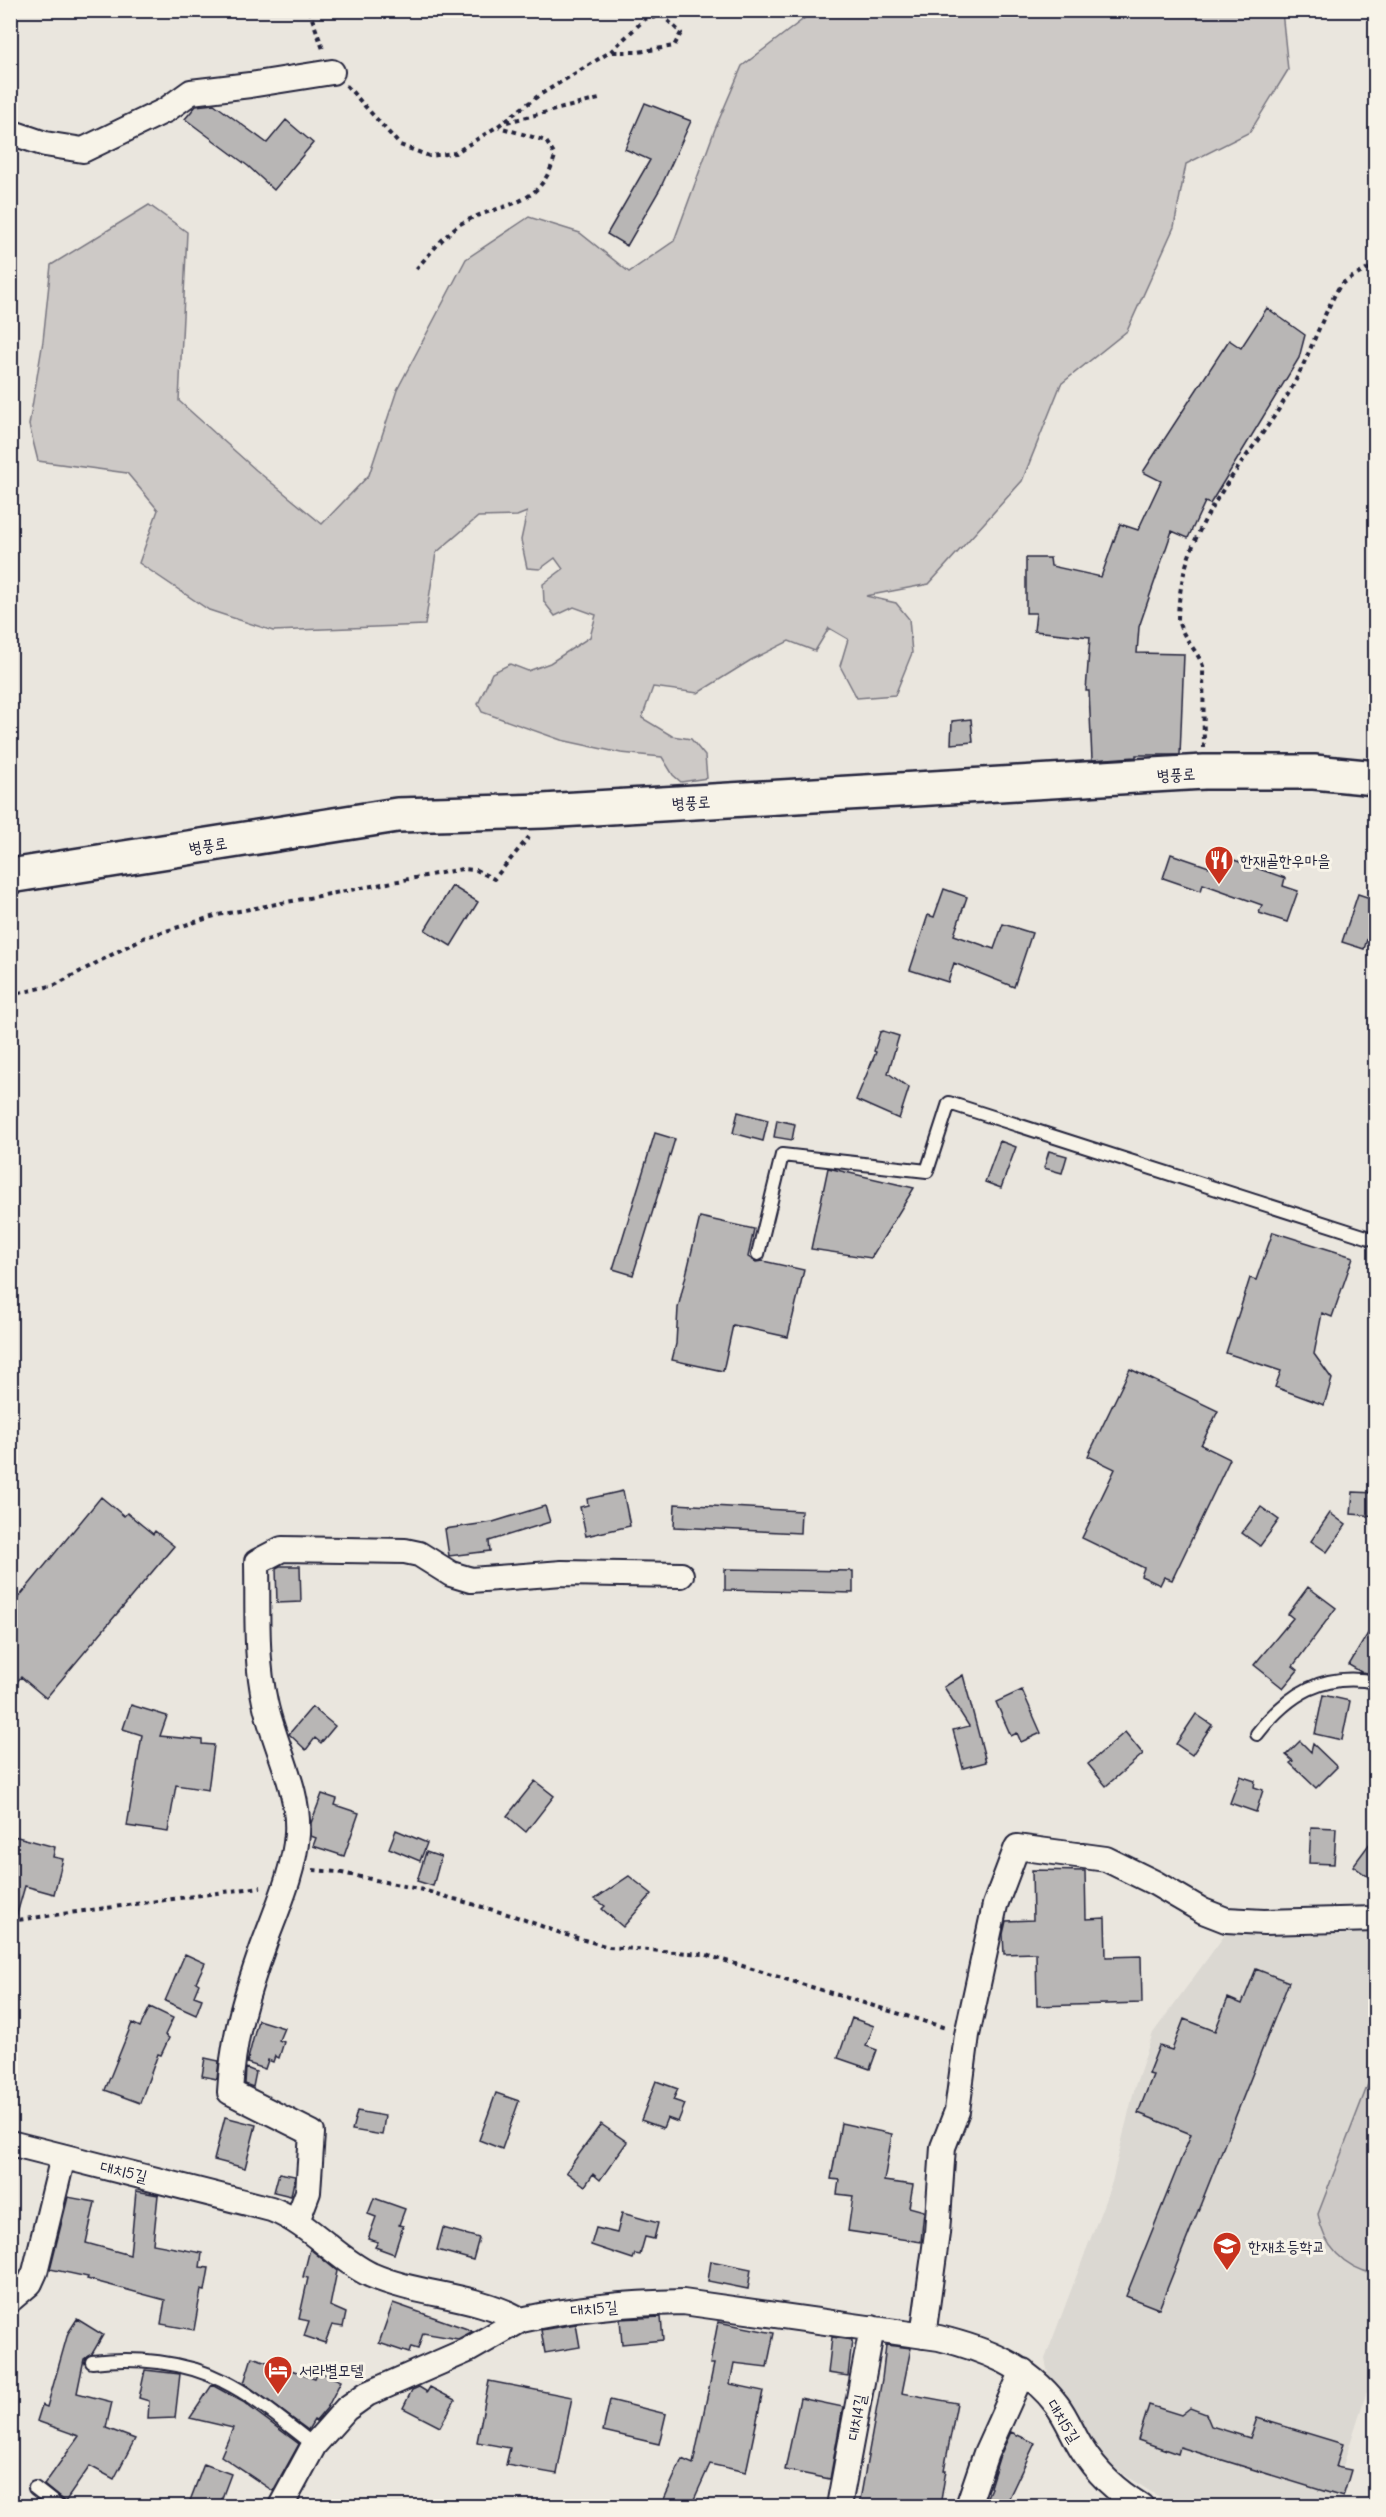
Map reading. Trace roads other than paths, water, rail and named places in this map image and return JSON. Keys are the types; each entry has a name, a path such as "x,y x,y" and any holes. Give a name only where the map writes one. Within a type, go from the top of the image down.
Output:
{"main road":[{"name":"병풍로","path":"10,876 397,815 543,811 1204,772 1314,772 1376,778"}],"street":[{"path":"10,132 45,144 83,150 166,110 191,92 332,72"},
{"path":"297,2221 308,2192 312,2133 230,2092 236,2034 285,1885 294,1854 297,1832 296,1808 261,1687 257,1562 282,1549 405,1551 419,1554 452,1574 471,1580 562,1573 681,1575"},
{"path":"923,2336 937,2233 943,2147 957,2111 967,2035 995,1905 1017,1847 1106,1859 1155,1883 1203,1911 1226,1920 1264,1922 1374,1918"},
{"name":"대치5길","path":"10,2143 248,2202 290,2216 369,2274 398,2285 500,2308 521,2320 559,2311 657,2302 683,2302 923,2336 947,2340 989,2353 1023,2371 1040,2385 1058,2406 1092,2465 1106,2482 1120,2494 1141,2506"},
{"path":"10,2300 30,2283 35,2271 63,2157"},
{"path":"281,2506 315,2445 346,2409 367,2394 468,2350 521,2320"},
{"name":"대치4길","path":"839,2506 872,2328"},
{"path":"968,2506 986,2453 1023,2371"}],"lane":[{"path":"758,1254 782,1155 927,1170 949,1103 1376,1240"},
{"path":"1257,1734 1299,1694 1316,1686 1337,1679 1376,1682"},
{"path":"92,2362 115,2359 152,2362 203,2372 224,2381 315,2445"},
{"path":"35,2488 58,2506"}],"place":[{"name":"한재골한우마을","path":"1219,886"},
{"name":"한재초등학교","path":"1227,2272"},
{"name":"서라별모텔","path":"278,2396"}]}
